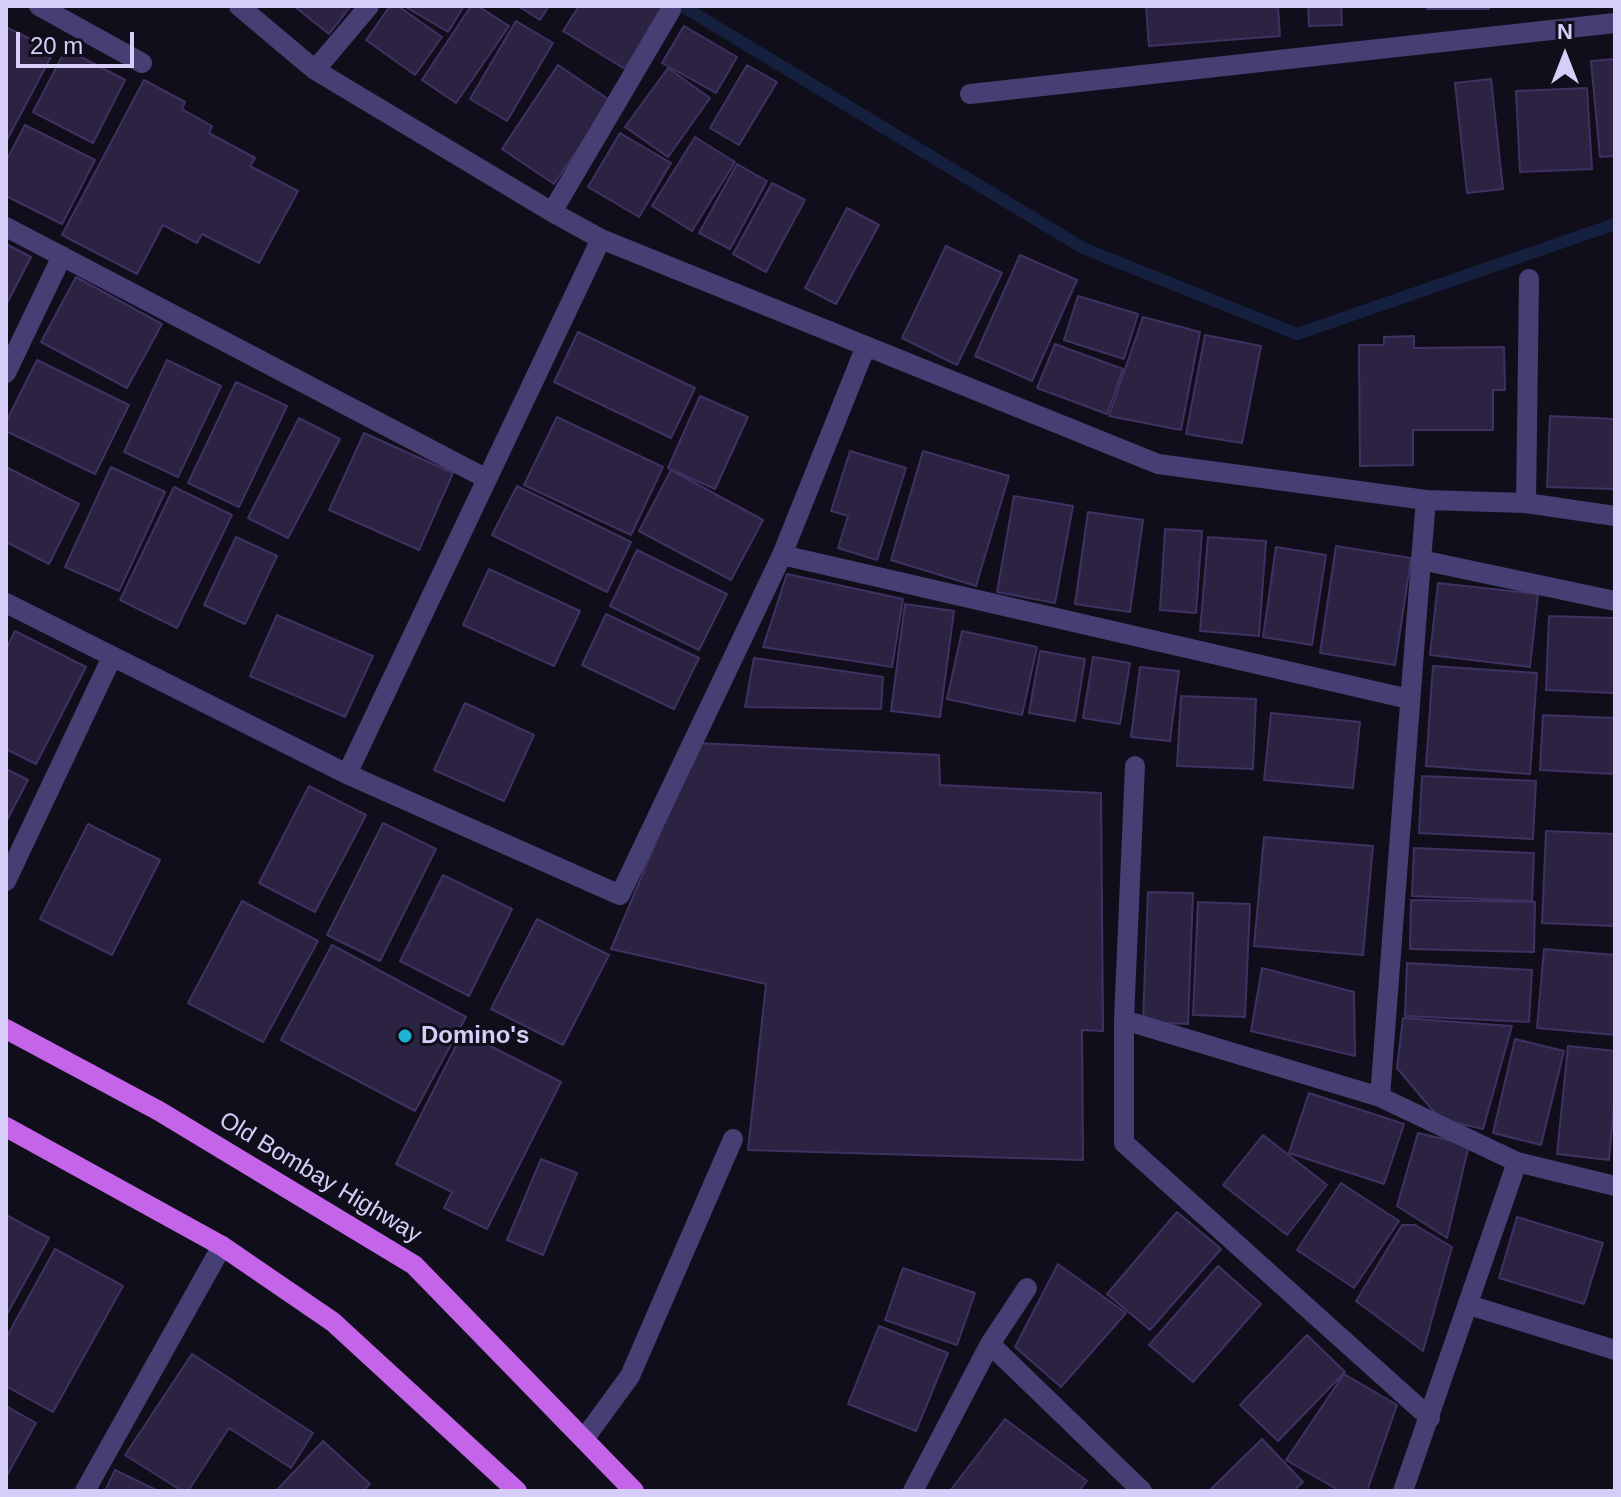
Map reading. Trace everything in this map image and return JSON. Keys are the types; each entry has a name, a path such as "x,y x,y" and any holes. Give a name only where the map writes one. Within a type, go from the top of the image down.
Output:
{"main road":[{"name":"Old Bombay Highway","path":"6,1029 159,1111 414,1265 634,1491"},
{"path":"6,1127 222,1246 333,1322 517,1491"}],"street":[{"path":"39,6 142,63"},
{"path":"239,6 315,70 601,239 1158,464 1426,500 1526,503 1615,516"},
{"path":"315,70 369,6"},
{"path":"552,212 671,10"},
{"path":"970,94 1615,23"},
{"path":"6,227 487,479"},
{"path":"347,774 601,239"},
{"path":"6,373 62,256"},
{"path":"1526,503 1529,279"},
{"path":"6,603 347,774 620,895 782,555 866,346"},
{"path":"1380,1097 1426,500"},
{"path":"782,555 1409,699"},
{"path":"1421,560 1615,601"},
{"path":"6,881 112,657"},
{"path":"1135,766 1124,1020 1124,1143 1430,1418"},
{"path":"1124,1020 1380,1097 1517,1162 1615,1186"},
{"path":"584,1439 630,1376 733,1139"},
{"path":"1403,1491 1517,1162"},
{"path":"85,1491 222,1246"},
{"path":"913,1491 990,1344 1027,1288"},
{"path":"1469,1305 1615,1350"},
{"path":"990,1344 1142,1491"}],"building":[{"path":"294,6 351,6 329,34"},
{"path":"390,6 398,6 442,37 415,75 366,40"},
{"path":"404,6 464,6 448,32"},
{"path":"471,6 478,6 509,26 456,103 422,80"},
{"path":"518,6 549,6 540,20"},
{"path":"579,6 662,6 625,69 563,31"},
{"path":"1146,6 1278,6 1280,36 1149,46"},
{"path":"1308,6 1341,6 1342,25 1309,26"},
{"path":"1427,6 1489,6 1489,9 1427,9"},
{"path":"516,21 553,43 507,121 470,99"},
{"path":"684,26 737,57 716,93 662,63"},
{"path":"6,27 54,51 6,142"},
{"path":"66,49 125,80 93,143 33,112"},
{"path":"1615,59 1615,156 1600,157 1591,61"},
{"path":"558,65 611,101 554,184 502,149"},
{"path":"747,65 777,82 739,145 710,128"},
{"path":"668,68 710,98 668,157 625,127"},
{"path":"1491,79 1503,189 1467,193 1455,83"},
{"path":"144,80 185,102 182,109 212,126 209,133 255,158 250,166 298,191 259,263 202,234 197,243 163,225 137,274 62,235"},
{"path":"1587,88 1592,169 1520,172 1516,91"},
{"path":"25,125 95,160 62,224 6,196 6,161"},
{"path":"620,133 671,163 639,217 588,187"},
{"path":"695,137 735,162 692,231 652,206"},
{"path":"737,164 767,181 730,249 699,233"},
{"path":"772,183 805,200 766,272 733,254"},
{"path":"847,208 879,225 836,304 805,288"},
{"path":"6,244 31,257 6,305"},
{"path":"946,246 1002,273 957,365 902,338"},
{"path":"1020,255 1077,280 1032,381 975,356"},
{"path":"76,277 162,324 127,388 41,342"},
{"path":"1078,296 1138,314 1124,359 1064,340"},
{"path":"1143,317 1200,332 1181,430 1109,416"},
{"path":"578,332 695,388 671,438 554,382"},
{"path":"1205,335 1261,346 1242,443 1186,434"},
{"path":"1414,336 1414,348 1504,347 1505,390 1493,390 1493,430 1413,430 1413,465 1360,466 1359,345 1384,345 1384,337"},
{"path":"1055,344 1123,369 1107,414 1037,388"},
{"path":"37,360 129,405 95,474 6,431 6,422"},
{"path":"167,360 221,386 178,477 124,452"},
{"path":"236,382 287,406 239,507 188,483"},
{"path":"700,396 748,417 715,489 668,468"},
{"path":"1550,416 1615,419 1615,489 1547,487"},
{"path":"557,417 663,467 631,535 524,485"},
{"path":"299,418 340,439 288,538 248,518"},
{"path":"364,433 453,473 419,550 329,510"},
{"path":"850,451 906,468 877,560 838,548 848,516 831,511"},
{"path":"923,451 1009,476 976,586 891,560"},
{"path":"6,467 79,504 49,564 6,542"},
{"path":"111,467 165,492 119,591 65,567"},
{"path":"671,470 763,520 731,580 639,531"},
{"path":"517,486 631,542 607,592 492,535"},
{"path":"174,487 232,515 177,628 120,600"},
{"path":"1014,496 1073,506 1055,603 997,592"},
{"path":"1088,512 1143,520 1130,612 1075,604"},
{"path":"1165,529 1202,531 1196,613 1160,610"},
{"path":"236,537 277,556 245,624 204,605"},
{"path":"1208,537 1266,541 1259,636 1200,631"},
{"path":"1336,546 1411,558 1395,665 1320,653"},
{"path":"1276,547 1326,555 1312,645 1263,637"},
{"path":"637,550 727,594 699,650 610,606"},
{"path":"489,569 580,611 554,666 463,625"},
{"path":"787,574 903,599 892,667 763,647"},
{"path":"1438,583 1538,594 1530,667 1430,655"},
{"path":"905,604 954,611 940,717 891,711"},
{"path":"606,614 699,658 674,709 582,665"},
{"path":"277,615 373,656 345,717 250,676"},
{"path":"1549,616 1615,618 1615,693 1546,690"},
{"path":"15,631 86,667 36,764 6,749 6,649"},
{"path":"962,631 1037,647 1022,715 947,699"},
{"path":"1040,651 1085,659 1075,721 1029,713"},
{"path":"1093,657 1130,663 1120,724 1083,718"},
{"path":"754,658 883,677 881,709 745,707"},
{"path":"1433,666 1537,673 1530,774 1426,766"},
{"path":"1140,667 1179,671 1170,741 1131,737"},
{"path":"1181,696 1256,699 1253,769 1177,766"},
{"path":"465,703 534,735 504,801 434,770"},
{"path":"1271,713 1360,722 1353,788 1264,780"},
{"path":"1543,715 1615,718 1615,774 1540,770"},
{"path":"698,743 939,755 940,785 1101,793 1103,1031 1082,1030 1083,1160 748,1150 766,984 611,949"},
{"path":"6,769 28,780 6,822"},
{"path":"1422,776 1536,781 1533,839 1419,833"},
{"path":"309,786 366,815 315,912 259,883"},
{"path":"383,823 436,849 380,961 327,935"},
{"path":"88,824 160,860 112,955 40,919"},
{"path":"1546,831 1615,834 1615,926 1542,923"},
{"path":"1264,837 1373,846 1363,955 1254,946"},
{"path":"1414,848 1534,853 1532,901 1412,896"},
{"path":"443,875 512,909 469,996 400,961"},
{"path":"1148,892 1193,893 1188,1024 1143,1022"},
{"path":"1411,900 1535,902 1534,952 1410,949"},
{"path":"242,901 318,941 263,1042 188,1003"},
{"path":"1198,902 1250,904 1245,1017 1193,1015"},
{"path":"537,919 609,955 563,1045 491,1009"},
{"path":"332,945 466,1017 415,1111 281,1040"},
{"path":"1544,949 1615,955 1615,1035 1537,1028"},
{"path":"1407,963 1532,970 1529,1022 1405,1016"},
{"path":"1262,968 1354,992 1355,1056 1251,1031"},
{"path":"1403,1018 1512,1026 1483,1129 1440,1119 1397,1068"},
{"path":"463,1032 561,1082 487,1229 444,1208 452,1192 396,1164"},
{"path":"1515,1039 1564,1051 1541,1145 1493,1133"},
{"path":"1568,1046 1615,1051 1615,1095 1609,1160 1557,1154"},
{"path":"1309,1093 1404,1124 1384,1184 1289,1153"},
{"path":"1418,1133 1469,1145 1447,1238 1397,1206"},
{"path":"1263,1135 1327,1185 1287,1235 1223,1185"},
{"path":"541,1159 577,1173 543,1255 507,1240"},
{"path":"1341,1183 1399,1221 1354,1288 1297,1250"},
{"path":"1177,1212 1221,1249 1150,1330 1107,1294"},
{"path":"6,1215 49,1238 6,1316"},
{"path":"1517,1217 1603,1243 1584,1304 1499,1278"},
{"path":"1402,1225 1415,1225 1452,1247 1423,1351 1356,1301"},
{"path":"55,1249 123,1286 53,1412 6,1386 6,1338"},
{"path":"1058,1264 1126,1313 1061,1387 1015,1347"},
{"path":"1218,1266 1261,1304 1193,1382 1149,1345"},
{"path":"903,1268 975,1293 957,1345 885,1320"},
{"path":"879,1326 948,1353 916,1431 848,1404"},
{"path":"1307,1335 1345,1372 1278,1441 1240,1405"},
{"path":"192,1354 313,1433 291,1468 229,1428 188,1491 182,1491 125,1455"},
{"path":"1344,1374 1397,1405 1367,1491 1340,1491 1286,1460"},
{"path":"6,1406 36,1423 6,1477"},
{"path":"1005,1419 1087,1481 1079,1491 950,1491"},
{"path":"1262,1439 1303,1482 1293,1491 1209,1491"},
{"path":"323,1441 370,1484 363,1491 276,1491"},
{"path":"115,1470 158,1491 105,1491"}],"waterway":[{"path":"682,6 1083,248 1297,334 1615,224"}],"place":[{"name":"Domino's","path":"405,1036"}]}
